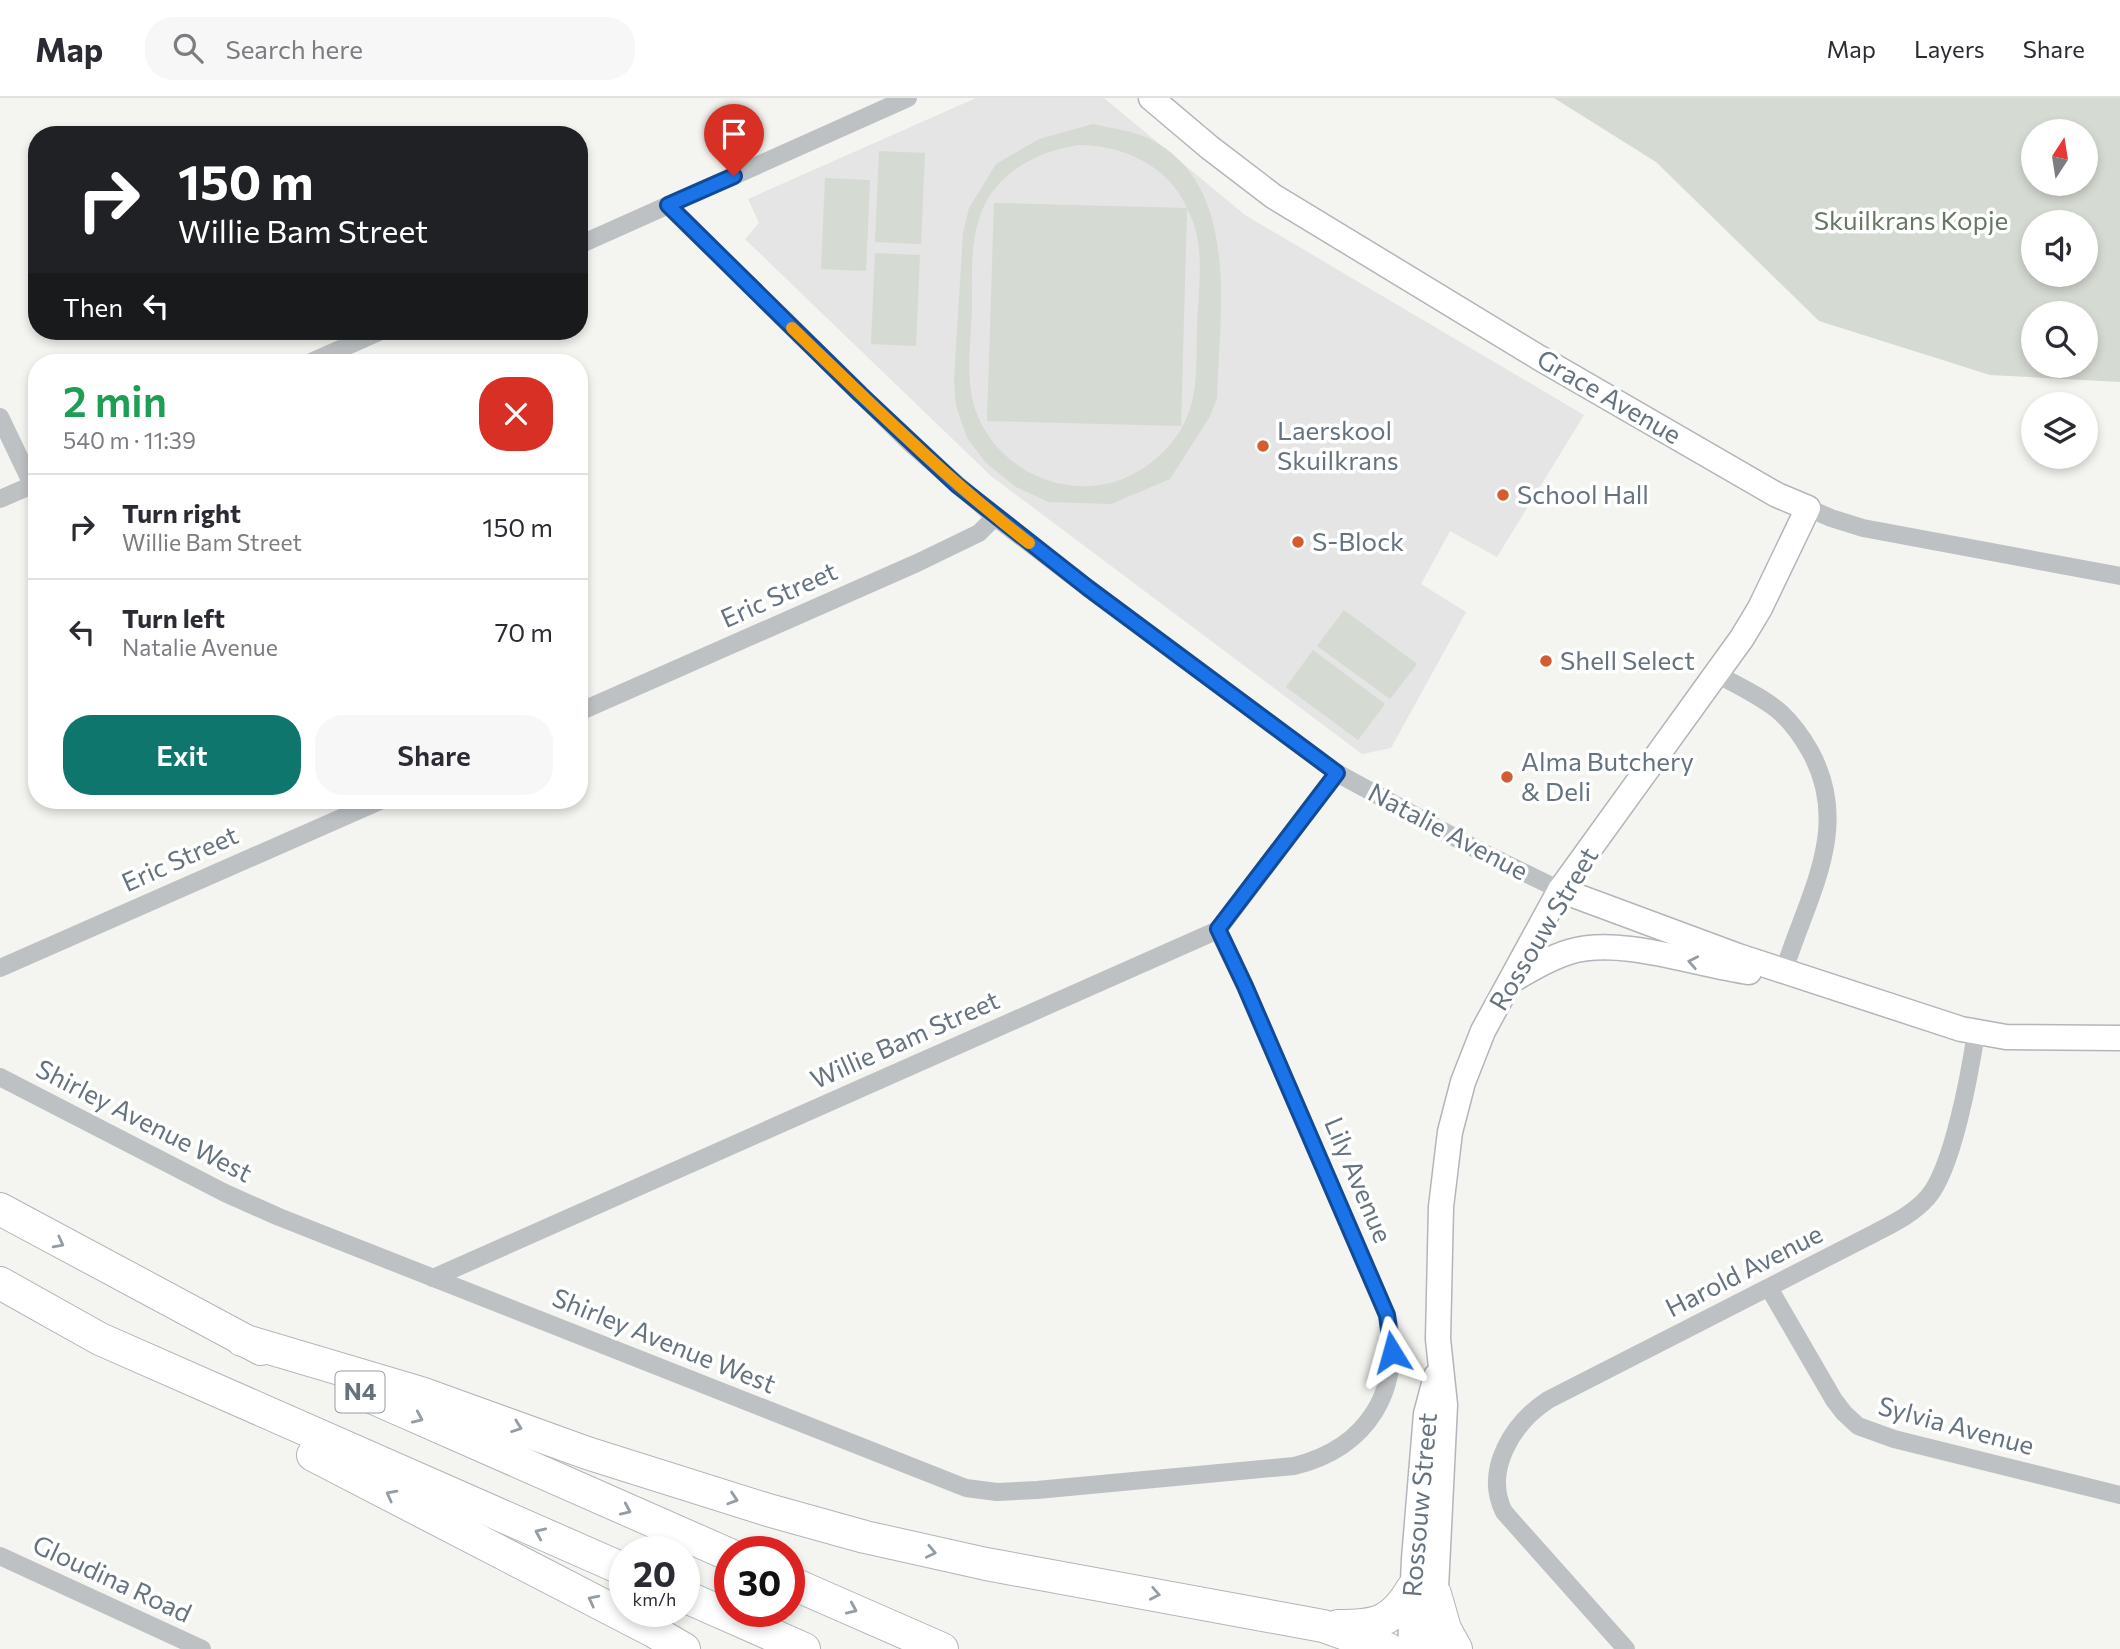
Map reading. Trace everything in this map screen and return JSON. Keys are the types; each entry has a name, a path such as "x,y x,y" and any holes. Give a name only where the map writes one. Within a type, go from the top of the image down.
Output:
{"highway":[{"name":"N4","path":"0,1209 242,1340 714,1548"},
{"name":"N4","path":"0,1283 100,1339 609,1563"},
{"path":"100,1339 240,1418 372,1484 684,1649"},
{"path":"242,1340 421,1393 587,1453 864,1537 986,1564 1323,1626 1388,1649"},
{"path":"805,1589 942,1649"},
{"path":"1323,1626 1376,1623 1395,1614 1424,1591 1456,1649"},
{"path":"700,1603 804,1649"}],"street":[{"path":"588,241 908,98"},
{"name":"Grace Avenue","path":"1151,98 1273,196 1538,357 1777,495 1831,518 1863,528 2120,576"},
{"name":"Natalie Avenue","path":"668,205 902,435 995,517 1337,773 1446,833 1560,890 1784,971 1976,1033 2006,1037 2120,1038"},
{"path":"329,354 361,340"},
{"path":"0,417 28,470"},
{"path":"0,499 28,486"},
{"name":"Rossouw Street","path":"1433,1649 1424,1591 1426,1414 1439,1362 1441,1207 1450,1132 1462,1082 1476,1047 1560,890 1717,674 1760,608 1808,508"},
{"name":"Eric Street","path":"588,708 929,557 979,533 995,517"},
{"path":"1510,982 1528,970 1568,952 1597,948 1638,950 1759,974 1784,971 1827,845 1829,820 1826,786 1815,760 1789,721 1769,705 1717,674"},
{"name":"Willie Bam Street","path":"433,1278 1218,929 1337,773"},
{"name":"Eric Street","path":"0,968 362,809"},
{"name":"Lily Avenue","path":"1218,929 1387,1315 1392,1360 1386,1390 1367,1422 1340,1447"},
{"name":"Harold Avenue","path":"1626,1649 1508,1517 1501,1505 1498,1491 1499,1469 1514,1432 1532,1411 1568,1390 1902,1219 1927,1198 1945,1166 1976,1033"},
{"name":"Shirley Avenue West","path":"0,1077 236,1198 279,1217 966,1488 997,1492 1037,1490 1243,1472 1312,1461 1340,1447"},
{"name":"Sylvia Avenue","path":"1769,1288 1834,1400 1858,1426 1894,1439 2120,1495"},
{"name":"Gloudina Road","path":"0,1556 202,1649"},
{"name":"Rossouw Street","path":"1410,1649 1424,1591"}],"shaded area":[{"name":"Laerskool Skuilkrans","path":"976,98 1104,98 1245,215 1584,415 1497,557 1450,531 1421,584 1466,612 1391,748 1362,754 991,476 745,239 759,223 748,199"}],"green space":[{"name":"Skuilkrans Kopje","path":"1554,98 2120,98 2120,382 2046,378 2098,378 2098,301 2021,301 2021,377 1990,375 1819,321 1656,162"},
{"path":"1093,124 1150,139 1179,160 1200,187 1212,219 1219,254 1221,291 1217,398 1209,418 1170,479 1111,504 1049,502 1016,487 986,463 967,438 956,406 954,380 963,233 969,208 996,164 1039,139","holes":["1079,145 1128,154 1157,170 1169,180 1187,208 994,203 987,421 1181,426 1187,209 1193,222 1199,251 1196,371 1193,397 1184,423 1160,456 1125,478 1102,485 1079,486 1057,483 1016,464 999,449 985,430 975,409 970,385 972,264 974,241 985,203 1005,178 1032,159 1047,153"]},
{"path":"879,151 925,153 921,244 875,242"},
{"path":"825,178 870,180 866,271 821,269"},
{"path":"875,253 920,255 916,346 871,344"},
{"path":"1344,610 1417,664 1390,699 1317,646"},
{"path":"1313,650 1385,704 1358,740 1286,687"}],"slow traffic":[{"path":"792,328 957,485 1029,543"}],"place":[{"name":"Laerskool Skuilkrans","path":"1263,446"},
{"name":"School Hall","path":"1503,495"},
{"name":"S-Block","path":"1298,542"},
{"name":"Shell Select","path":"1546,661"},
{"name":"Alma Butchery & Deli","path":"1507,777"}],"route":[{"path":"734,176 668,205 860,394 957,485 1088,588 1337,773 1218,929 1387,1315 1392,1352"}]}
